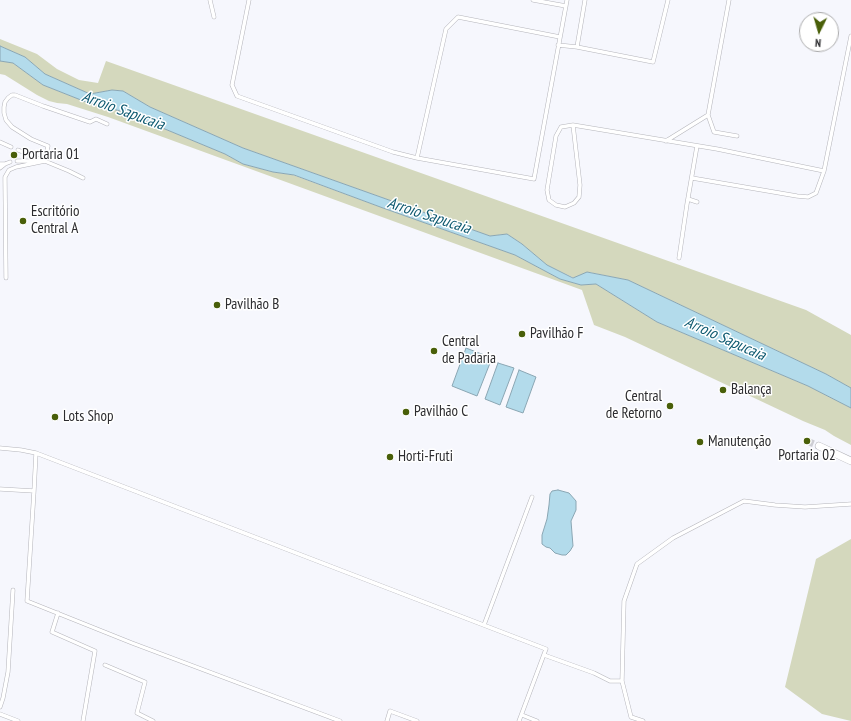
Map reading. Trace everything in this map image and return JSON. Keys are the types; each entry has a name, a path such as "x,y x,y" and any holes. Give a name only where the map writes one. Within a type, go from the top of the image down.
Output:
{"street":[{"path":"818,446 851,461"}],"lane":[{"path":"210,0 214,17"},
{"path":"249,0 232,85 236,96 393,152 417,158 534,179 567,0"},
{"path":"533,0 566,6"},
{"path":"577,47 585,0"},
{"path":"558,44 652,62 668,0"},
{"path":"729,0 708,115 714,132 737,136"},
{"path":"417,158 446,29 458,17 560,37"},
{"path":"692,178 808,198 816,193 824,171 851,36"},
{"path":"44,161 48,146 31,139 12,127 6,120 4,106 5,102 12,95 90,122 96,119 107,124"},
{"path":"666,141 708,115"},
{"path":"573,125 580,185 579,197 574,204 565,207 556,205 549,200 547,190 556,136 561,127 573,125 717,149 824,171"},
{"path":"1,144 10,147"},
{"path":"679,258 697,146"},
{"path":"18,150 83,178"},
{"path":"17,160 44,161"},
{"path":"6,278 5,177 9,170 16,167 44,161"},
{"path":"0,168 10,162"},
{"path":"0,164 5,164"},
{"path":"688,199 697,202"},
{"path":"0,448 36,453 546,648 519,721"},
{"path":"36,453 28,601 132,643 340,721"},
{"path":"0,489 34,491"},
{"path":"484,625 532,497"},
{"path":"643,721 631,716 622,681 624,601 637,564 673,538 744,501 775,506 805,507 851,504"},
{"path":"0,707 4,698 8,672 13,590"},
{"path":"58,613 52,632 95,651 83,721"},
{"path":"544,655 594,673 610,681 622,681"},
{"path":"105,665 145,682 137,713 153,721"},
{"path":"387,721 390,711 417,721"},
{"path":"0,714 18,721"},
{"path":"522,715 537,721"}],"green space":[{"path":"0,39 37,54 57,69 79,80 98,83 106,61 806,310 851,335 851,388 826,374 628,280 588,272 574,278 547,265 522,244 507,234 490,236 243,148 150,107 123,91 112,90 90,94 45,74 25,57 0,46"},
{"path":"0,61 13,63 43,85 86,102 124,112 225,154 243,164 273,172 293,175 515,255 560,279 581,285 596,284 657,322 808,386 851,408 851,445 825,430 625,337 594,325 582,290 108,117 67,104 49,101 5,75 0,74"},
{"path":"851,539 851,721 822,714 785,687 816,559"}],"water":[{"name":"Arroio Sapucaia","path":"0,46 25,57 45,74 90,94 112,90 123,91 150,107 243,148 490,236 507,234 522,244 547,265 573,278 587,272 628,280 826,374 851,388 851,408 808,386 657,322 596,284 581,285 560,279 515,255 294,175 273,172 243,164 225,154 124,112 86,102 43,85 13,63 0,61"},
{"path":"466,348 492,358 477,396 452,386"},
{"path":"498,363 514,368 500,405 485,399"},
{"path":"519,370 536,377 523,413 506,407"},
{"path":"558,490 569,493 576,501 576,510 571,521 573,546 566,555 555,553 550,548 542,544 542,535 547,519 550,494 552,491"}],"tunnel":[{"path":"807,441 819,446"}],"place":[{"name":"Portaria 01","path":"14,155"},
{"name":"Escritório Central A","path":"23,221"},
{"name":"Pavilhão B","path":"217,305"},
{"name":"Pavilhão F","path":"522,334"},
{"name":"Central de Padaria","path":"434,351"},
{"name":"Balança","path":"723,390"},
{"name":"Central de Retorno","path":"670,406"},
{"name":"Pavilhão C","path":"406,412"},
{"name":"Lots Shop","path":"55,417"},
{"name":"Portaria 02","path":"807,441"},
{"name":"Manutenção","path":"700,442"},
{"name":"Horti-Fruti","path":"390,457"}]}
